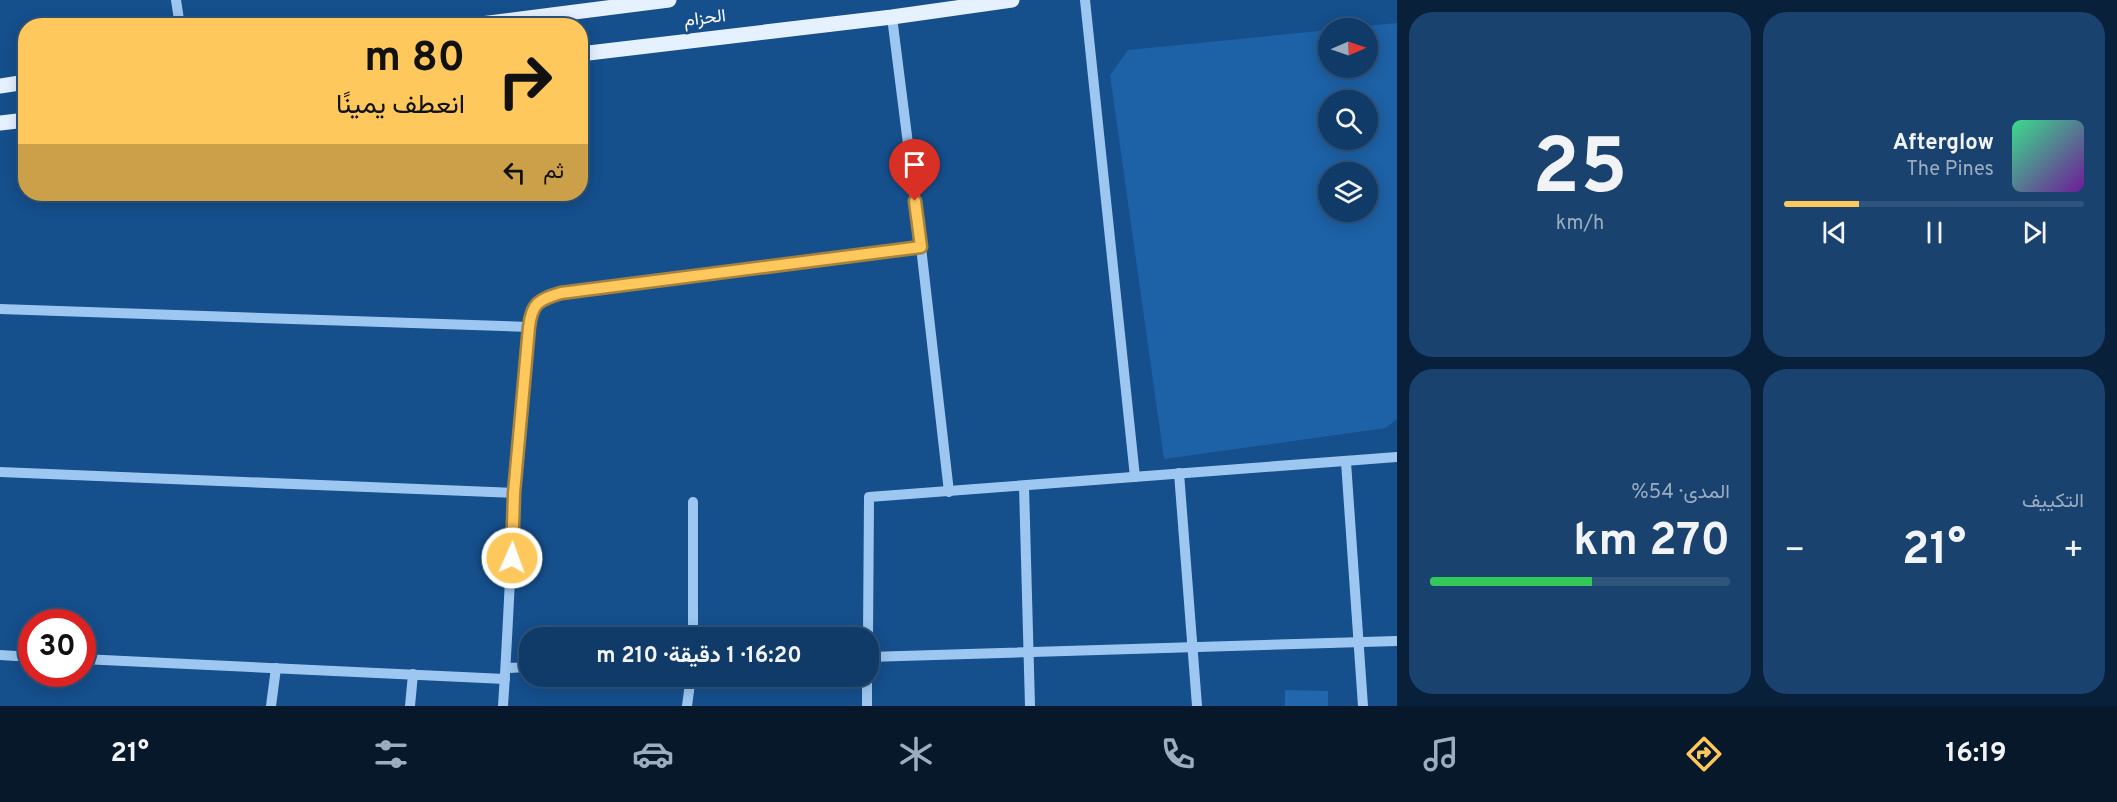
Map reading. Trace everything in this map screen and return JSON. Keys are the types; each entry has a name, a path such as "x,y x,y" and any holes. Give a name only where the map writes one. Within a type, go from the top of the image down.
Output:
{"main road":[{"name":"الحزام","path":"528,18 669,0"},
{"name":"الحزام","path":"588,53 1012,0"},
{"path":"0,86 18,83"},
{"path":"0,123 18,121"}],"street":[{"path":"176,0 179,18"},
{"path":"1085,0 1135,477"},
{"path":"892,16 949,492"},
{"path":"503,706 514,493 531,310 542,298 561,293 921,247"},
{"path":"0,309 529,327"},
{"path":"868,627 869,497 1397,457"},
{"path":"1346,462 1362,706"},
{"path":"0,472 514,493"},
{"path":"1179,474 1197,706"},
{"path":"1024,486 1030,706"},
{"path":"693,502 693,627"},
{"path":"879,657 1397,641"},
{"path":"0,655 18,656"},
{"path":"96,660 413,674 506,673 519,670"},
{"path":"271,706 276,668"},
{"path":"410,706 413,674"},
{"path":"687,706 690,687"},
{"path":"867,687 867,706"}],"shaded area":[{"path":"1397,23 1397,419 1386,428 1164,459 1110,75 1128,50 1318,31 1318,78 1378,78 1378,25"}],"building":[{"path":"1285,690 1328,691 1328,706 1285,706"}],"route":[{"path":"512,558 514,493 529,327 531,310 542,298 561,293 921,247 915,201"}]}
